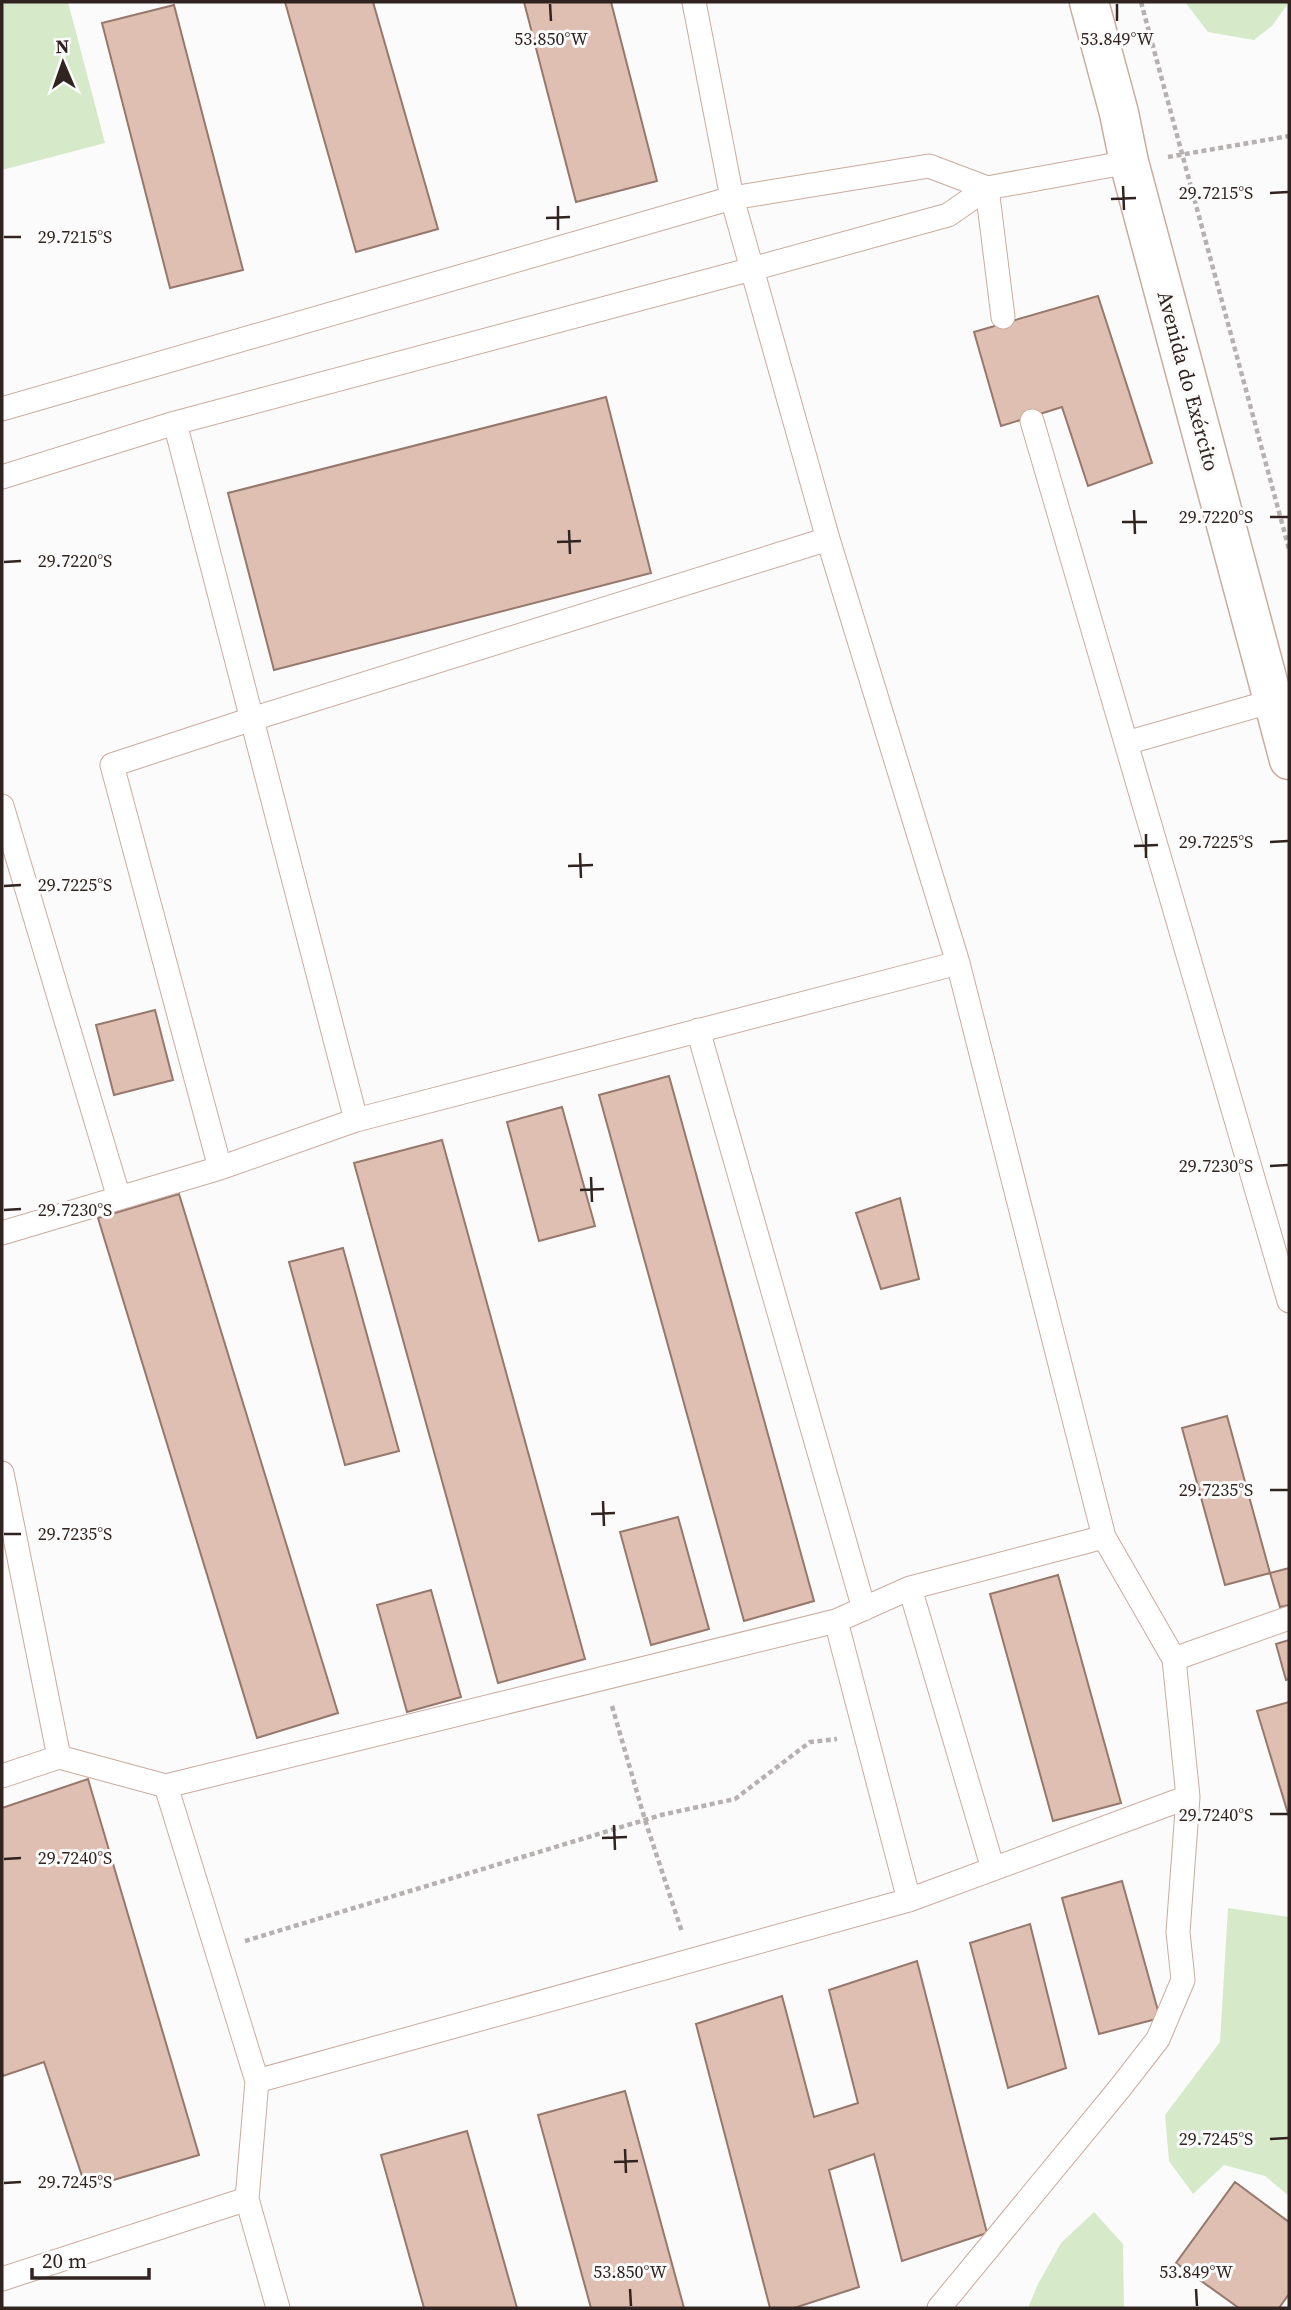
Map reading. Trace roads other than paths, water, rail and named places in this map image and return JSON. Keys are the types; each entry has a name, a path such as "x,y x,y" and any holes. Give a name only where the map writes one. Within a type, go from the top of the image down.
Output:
{"street":[{"name":"Avenida do Exército","path":"1090,2 1129,162 1289,760"}],"lane":[{"path":"694,2 732,198 828,539 958,963 1104,1537 1174,1659 1188,1797 1178,1933 1183,1980 1158,2039 939,2308"},
{"path":"2,477 175,423 752,270 948,215 987,188 1129,162"},
{"path":"2,408 732,198 929,166 987,188"},
{"path":"987,188 1003,317"},
{"path":"1032,421 1289,1301"},
{"path":"175,423 356,1120"},
{"path":"220,1167 112,765 828,539"},
{"path":"1126,743 1273,701"},
{"path":"2,806 119,1198"},
{"path":"2,1233 220,1167 356,1120 958,963"},
{"path":"698,1030 863,1609"},
{"path":"2,1473 59,1757"},
{"path":"2,1776 59,1757 166,1786 836,1621 910,1588 1104,1537"},
{"path":"910,1588 993,1869"},
{"path":"1174,1659 1289,1618"},
{"path":"836,1621 909,1900"},
{"path":"166,1786 257,2081 247,2199 278,2308"},
{"path":"257,2081 909,1900 1188,1797"},
{"path":"2,2279 247,2199"}]}
